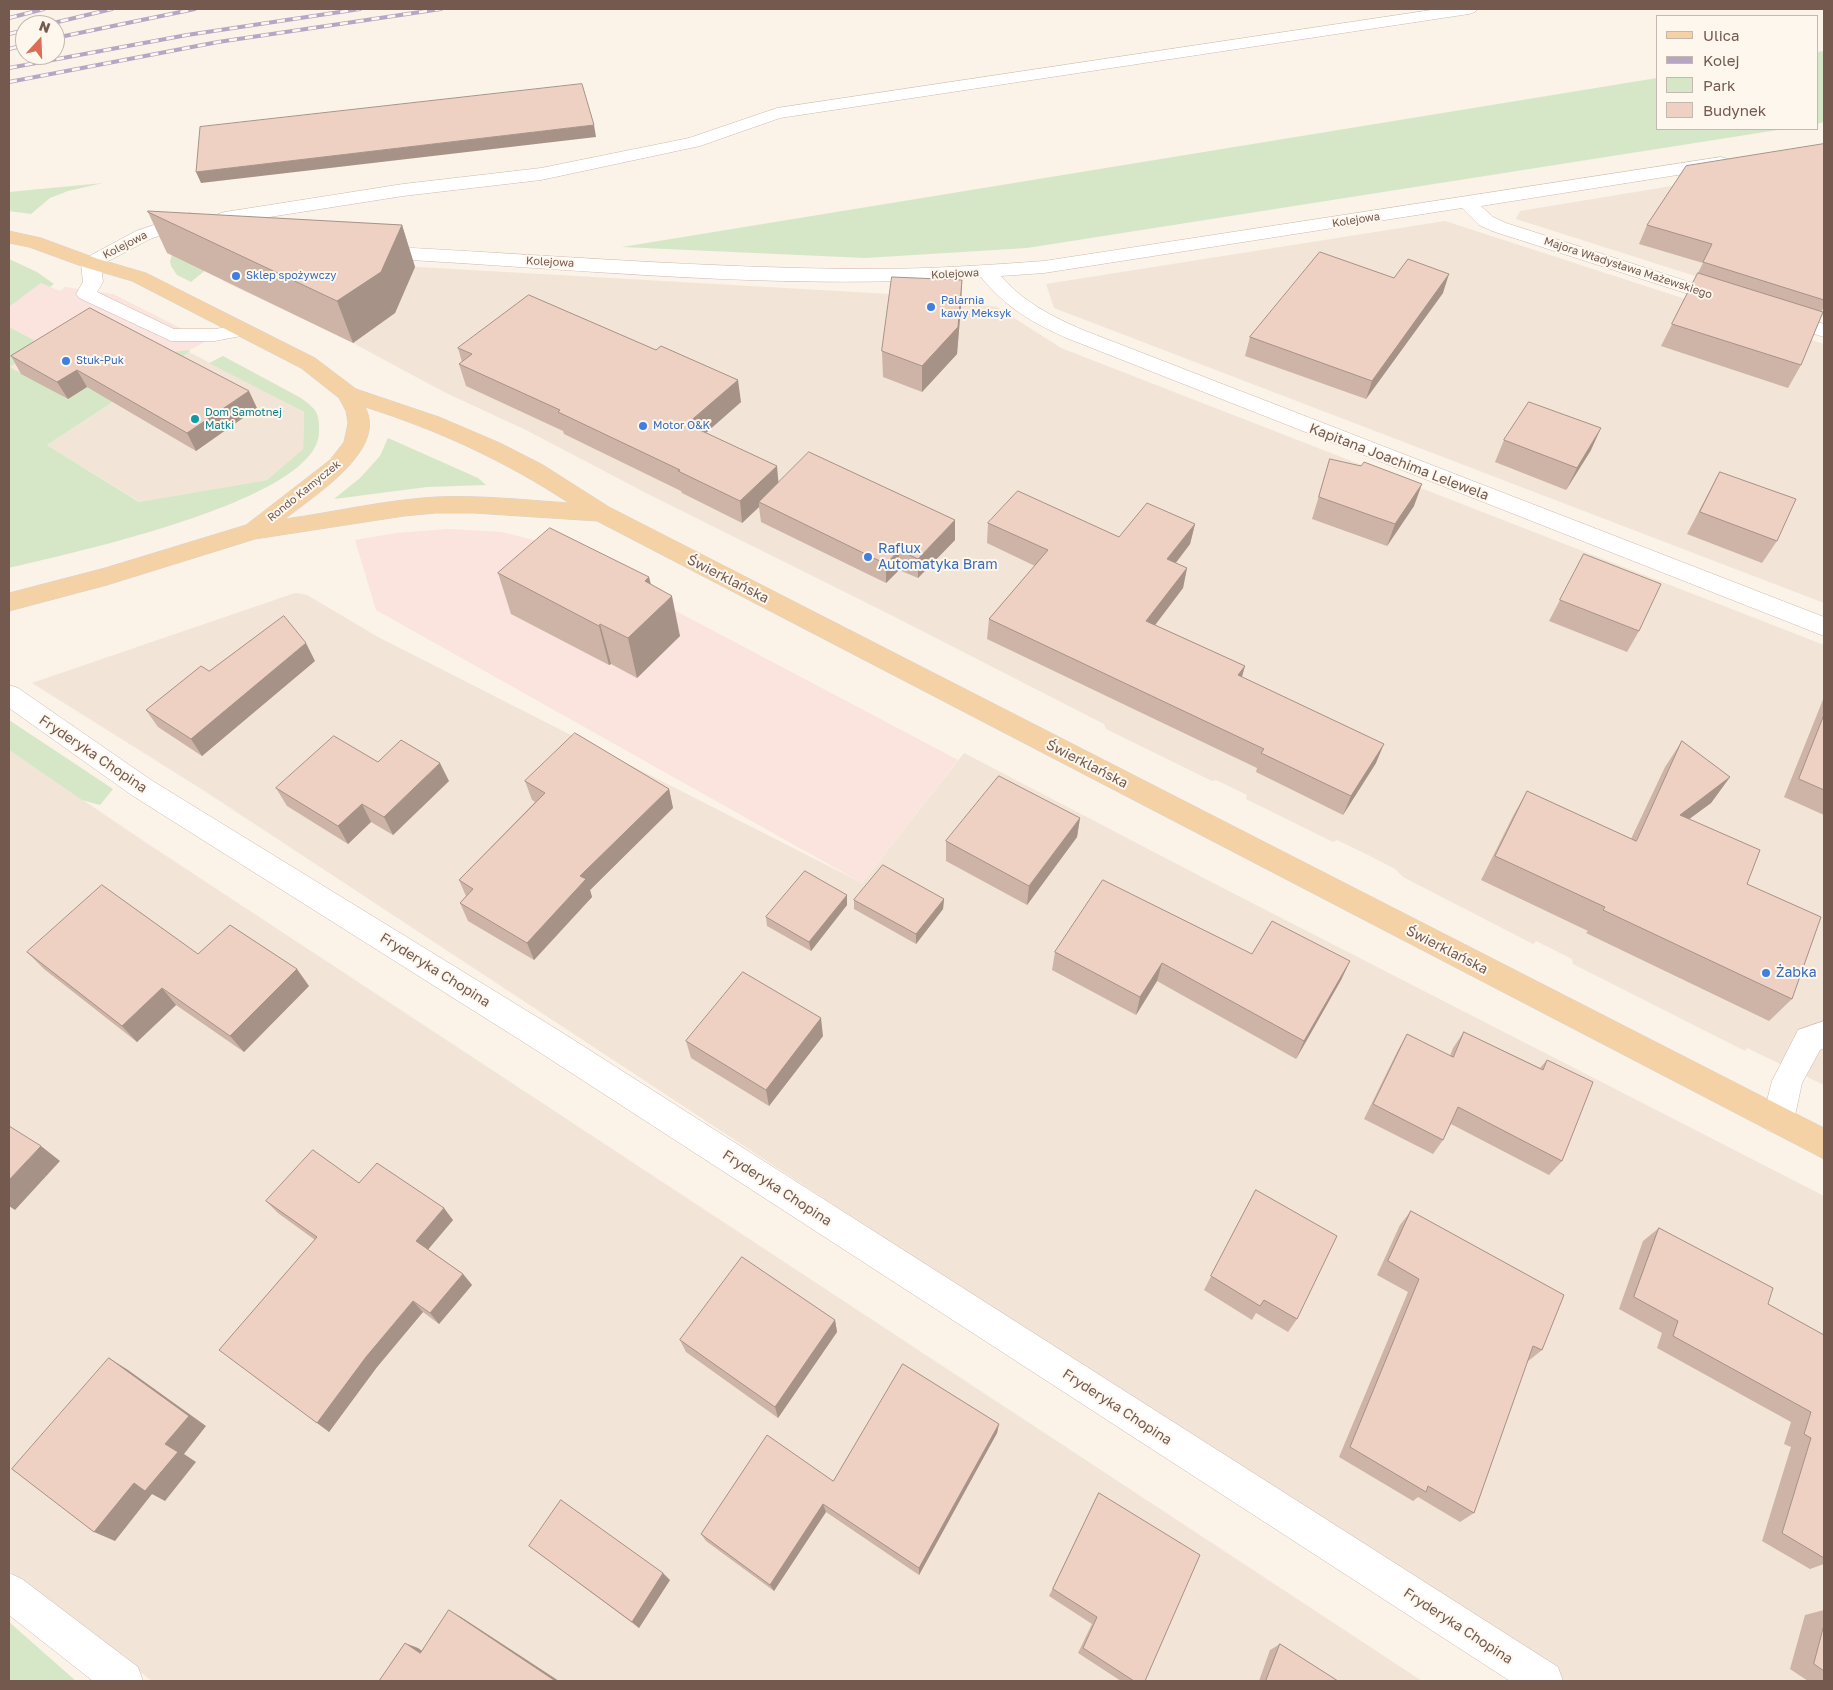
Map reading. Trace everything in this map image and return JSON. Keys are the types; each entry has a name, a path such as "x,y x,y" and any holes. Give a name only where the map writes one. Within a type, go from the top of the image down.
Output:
{"main road":[{"name":"Rondo Kamyczek","path":"9,238 34,242 91,263 139,277 308,363 348,394 357,411 359,423 355,443 348,454 327,476 254,531 107,576 9,602"},
{"name":"Świerklańska","path":"348,394 398,410 455,432 513,458 600,513 1824,1144"},
{"path":"254,531 396,509 436,505 474,505 600,513"}],"street":[{"path":"225,218 403,190 541,174 694,142 776,113 1470,9"},
{"name":"Kolejowa","path":"351,250 651,268 872,276 988,273 1044,267 1736,160"},
{"name":"Majora Władysława Mażewskiego","path":"1467,203 1486,221 1499,227 1739,304"},
{"name":"Kolejowa","path":"91,263 130,241 182,220 209,216 225,218 270,230"},
{"path":"91,263 93,282 86,294 171,335 215,335 244,330"},
{"name":"Kapitana Joachima Lelewela","path":"988,273 1003,292 1022,306 1045,320 1109,348 1824,627"},
{"path":"1768,313 1824,331"},
{"name":"Fryderyka Chopina","path":"9,695 142,788 547,1040 1544,1681"},
{"path":"1778,1120 1787,1081 1791,1073 1809,1040 1824,1034"},
{"path":"9,1592 124,1681"}],"shaded area":[{"path":"1824,161 1824,317 1516,219 1520,211"},
{"path":"1445,221 1824,344 1824,603 1054,308 1046,284"},
{"path":"366,264 924,296 997,307 1061,348 1824,645 1824,1085 1747,1048 1745,1051 1573,964 1572,959 1536,941 1533,944 1403,877 1395,869 1368,855 1337,840 1333,842 1246,799 1247,795 1216,780 1212,781 1106,729 1104,724 889,614 648,494 526,430 444,392 353,343 223,281 221,278"},
{"path":"41,283 60,291 65,287 113,294 206,341 190,350 152,354 121,366 68,399 10,367 44,346 9,327 9,307"},
{"path":"189,352 304,412 303,449 267,480 140,502 47,445"},
{"path":"448,529 502,532 549,544 958,760 862,883 376,610 355,540 397,533"},
{"path":"295,593 307,595 378,637 862,883 964,753 1824,1196 1824,1681 1557,1681 203,790 32,683"},
{"path":"9,750 145,842 1422,1681 152,1681 9,1571"}],"green space":[{"path":"1824,51 1824,122 1818,124 1818,52"},
{"path":"1656,78 1656,130 1778,130 1027,248 865,258 622,247"},
{"path":"103,183 68,191 50,198 31,214 9,211 9,192"},
{"path":"173,252 213,264 191,282 177,275 171,266 170,261"},
{"path":"9,259 37,272 54,284 50,287 41,283 9,307"},
{"path":"9,327 45,346 10,367 68,399 121,366 152,354 190,350 47,445 139,502 267,480 303,449 304,412 209,363 223,356 301,398 316,412 319,420 319,432 308,457 279,480 236,502 185,521 132,537 9,568"},
{"path":"388,438 478,478 486,485 427,487 334,499 360,478 380,456"},
{"path":"9,720 113,789 100,805 82,800 9,750"},
{"path":"9,1622 76,1681 9,1681"}],"building":[{"path":"582,84 594,125 196,172 200,127"},
{"path":"1824,144 1824,300 1703,262 1712,244 1647,225 1686,166"},
{"path":"148,211 402,225 381,272 337,301"},
{"path":"1320,252 1394,278 1408,259 1449,274 1372,381 1250,337"},
{"path":"1698,273 1823,312 1801,365 1672,324"},
{"path":"892,277 962,280 958,327 922,366 882,351"},
{"path":"529,295 656,350 661,346 738,380 687,424 777,466 740,501 558,412 560,410 459,364 472,354 458,348"},
{"path":"90,308 249,391 187,433 77,370 57,382 11,356"},
{"path":"1529,402 1601,428 1577,468 1504,440"},
{"path":"809,452 955,520 918,559 899,550 886,564 759,502"},
{"path":"1330,459 1361,466 1364,462 1422,484 1395,524 1319,497"},
{"path":"1720,472 1796,499 1777,541 1700,512"},
{"path":"1018,491 1119,537 1147,503 1195,524 1167,559 1187,568 1146,621 1245,666 1238,675 1384,744 1351,796 1261,753 1264,749 989,619 1048,550 988,523"},
{"path":"550,528 649,577 645,581 672,596 628,638 600,624 599,626 498,573"},
{"path":"1584,554 1661,584 1639,631 1560,600"},
{"path":"284,616 306,643 191,739 146,710 201,666 209,671"},
{"path":"1824,715 1824,790 1799,779"},
{"path":"575,733 669,789 580,876 586,879 527,943 460,903 473,889 459,880 545,793 525,781"},
{"path":"334,736 378,762 401,740 440,763 384,817 362,804 338,826 276,788"},
{"path":"1682,741 1730,777 1680,815 1760,850 1747,884 1821,917 1792,999 1603,910 1605,907 1495,856 1527,791 1636,841"},
{"path":"999,776 1080,818 1029,886 946,841"},
{"path":"883,865 944,899 916,934 854,900"},
{"path":"805,871 847,895 809,942 766,917"},
{"path":"1103,880 1252,954 1272,921 1350,961 1304,1041 1162,963 1140,997 1055,952"},
{"path":"102,885 198,954 230,925 297,969 230,1036 162,988 122,1026 27,952"},
{"path":"743,972 821,1018 766,1090 686,1041"},
{"path":"1464,1032 1543,1070 1547,1060 1593,1082 1562,1161 1458,1107 1443,1140 1373,1104 1407,1034 1453,1057"},
{"path":"9,1126 41,1146 9,1180"},
{"path":"313,1150 359,1183 377,1163 444,1208 416,1241 463,1274 430,1313 413,1301 366,1357 317,1423 219,1350 317,1237 266,1201"},
{"path":"1256,1190 1337,1236 1297,1319 1264,1300 1260,1306 1211,1276"},
{"path":"1411,1211 1564,1295 1542,1350 1533,1346 1474,1513 1428,1486 1426,1492 1350,1447 1419,1279 1388,1261"},
{"path":"1659,1228 1773,1288 1768,1304 1824,1335 1824,1558 1782,1533 1811,1438 1804,1434 1811,1412 1673,1336 1678,1321 1634,1297"},
{"path":"742,1257 835,1320 775,1407 680,1340"},
{"path":"109,1358 189,1416 165,1444 178,1452 145,1491 134,1483 94,1532 12,1469"},
{"path":"903,1364 999,1424 919,1568 823,1504 770,1585 701,1534 767,1435 833,1481"},
{"path":"1099,1493 1200,1555 1145,1681 1134,1681 1083,1648 1097,1617 1053,1589"},
{"path":"561,1500 663,1573 632,1622 529,1546"},
{"path":"449,1610 554,1681 379,1681 405,1643 420,1653"},
{"path":"1824,1625 1824,1671 1814,1664"},
{"path":"1280,1644 1338,1681 1266,1681"}],"railway":[{"path":"9,18 44,9"},
{"path":"65,20 112,9"},
{"path":"65,36 195,9"},
{"path":"9,68 187,35 360,9"},
{"path":"9,82 218,42 441,9"},
{"path":"9,34 15,32"},
{"path":"9,49 15,48"}],"place":[{"name":"Sklep spożywczy","path":"236,276"},
{"name":"Palarnia kawy Meksyk","path":"931,307"},
{"name":"Stuk-Puk","path":"66,361"},
{"name":"Dom Samotnej Matki","path":"195,419"},
{"name":"Motor O&K","path":"643,426"},
{"name":"Raflux Automatyka Bram","path":"868,557"},
{"name":"Żabka","path":"1766,973"}]}
